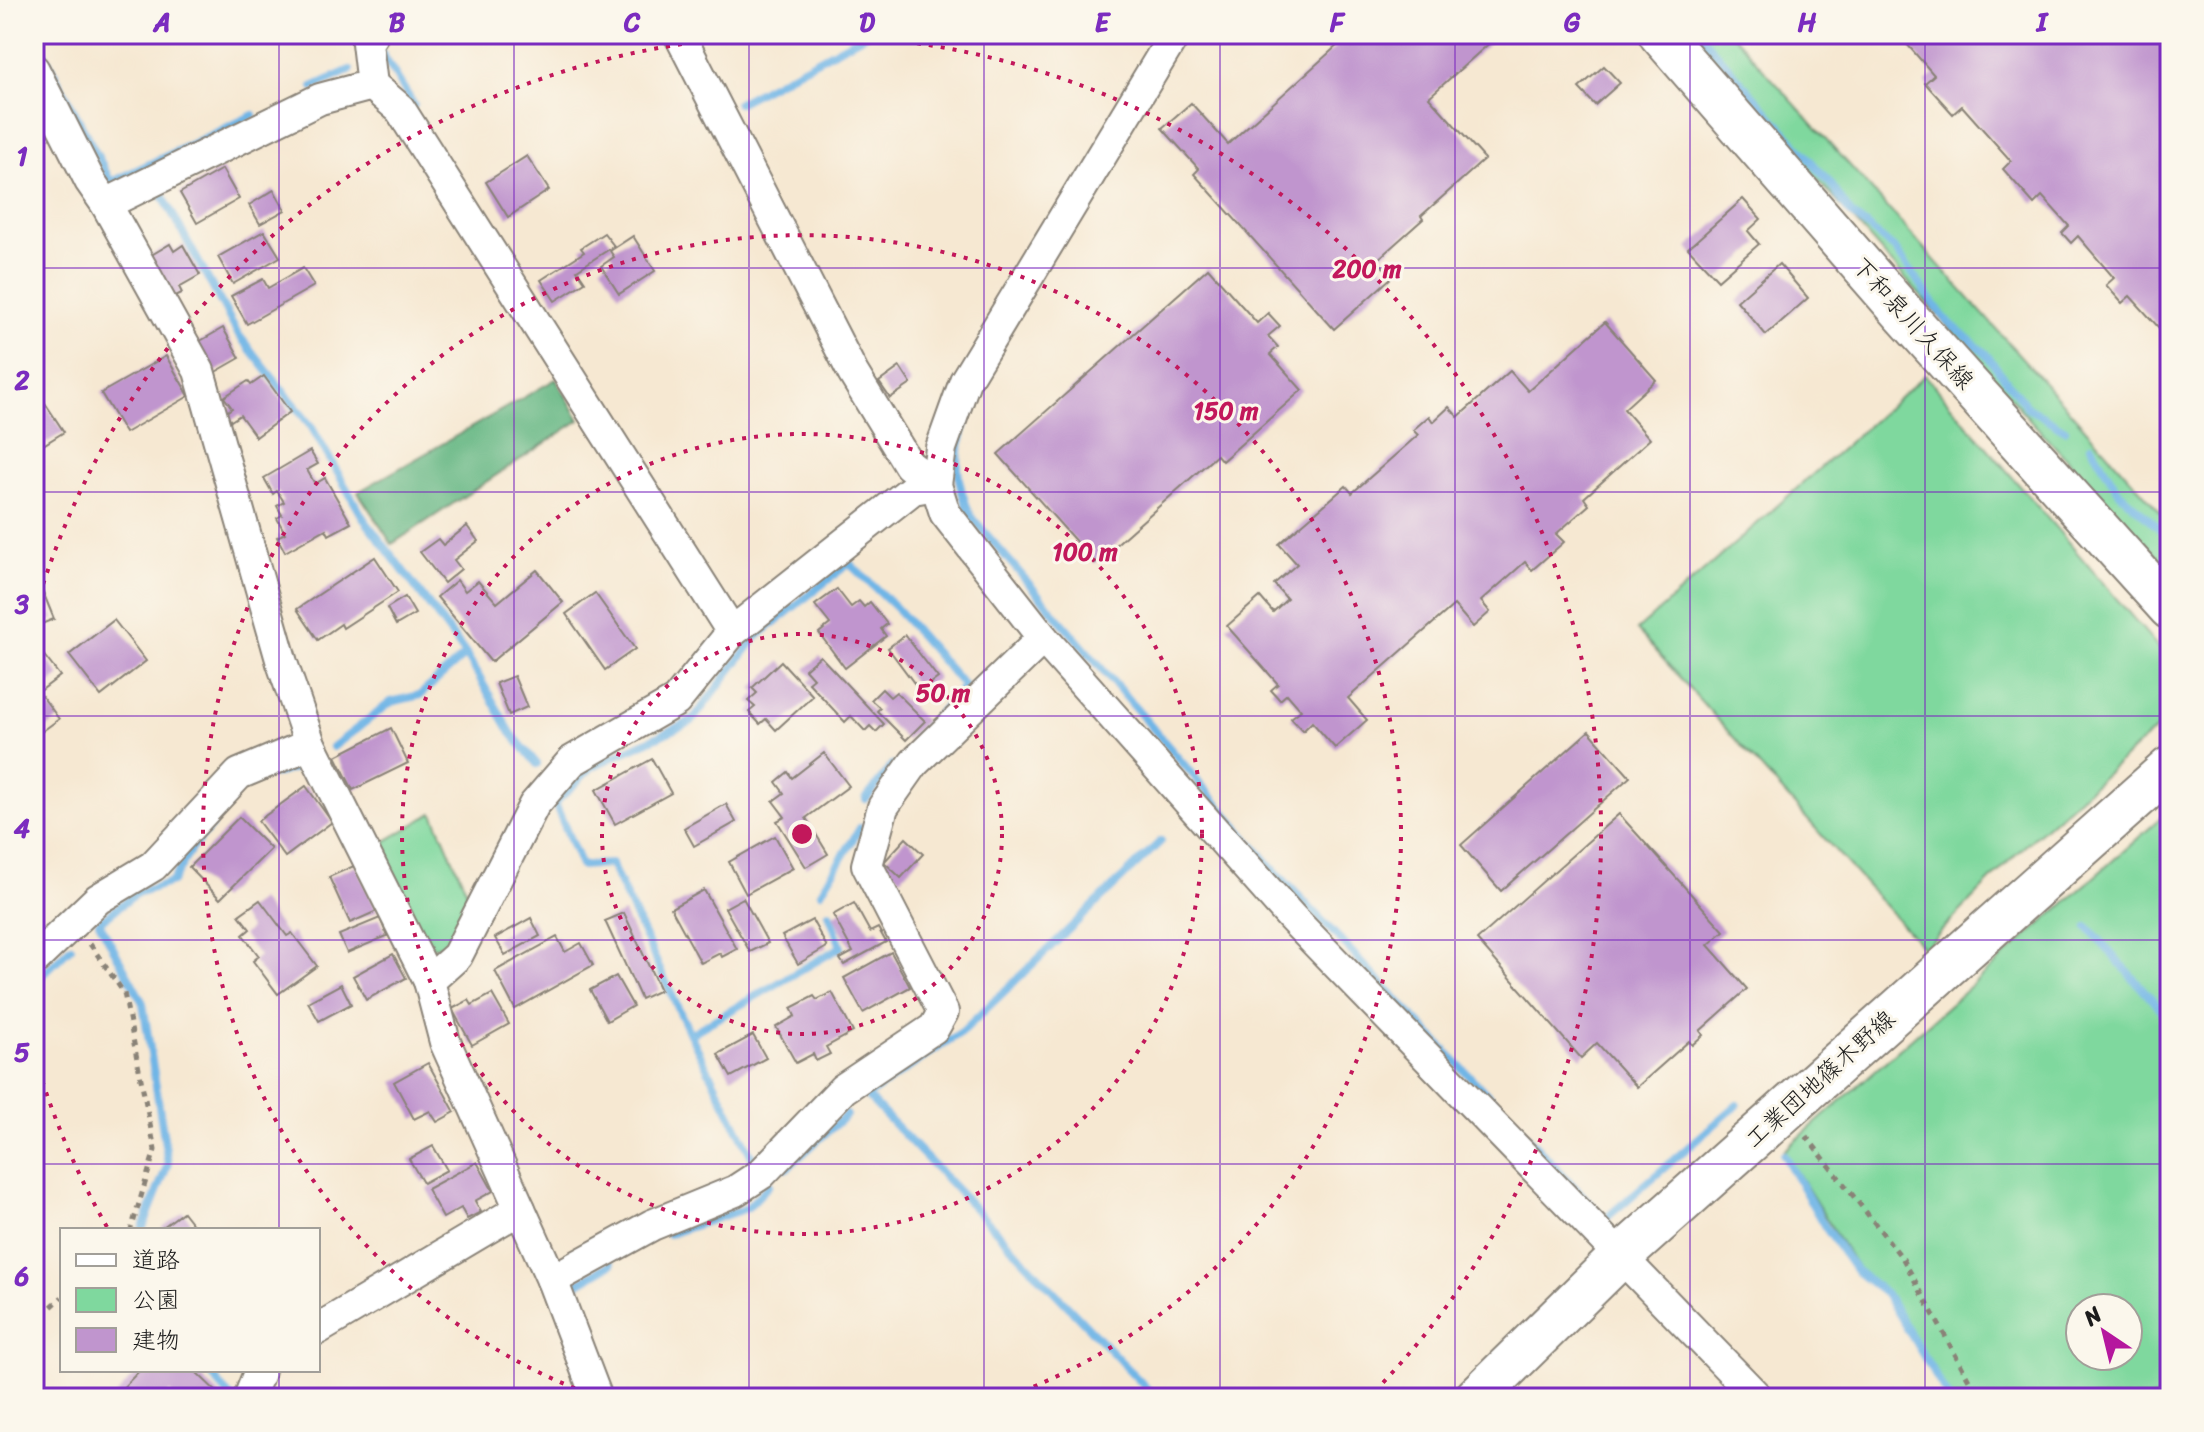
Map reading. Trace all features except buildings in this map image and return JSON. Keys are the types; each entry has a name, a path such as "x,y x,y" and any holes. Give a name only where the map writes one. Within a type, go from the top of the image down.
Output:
{"street":[{"path":"373,34 367,43 372,85 400,109 732,632"},
{"path":"679,34 853,373 909,465 936,485"},
{"path":"1175,34 965,381 941,448 936,485 945,513 1043,638 1292,918 1758,1398"},
{"name":"下和泉川久保線","path":"1660,34 1904,314 2170,608"},
{"path":"34,70 90,181 106,204 199,371 282,663 310,744 429,981 445,1042 552,1280 597,1398"},
{"path":"106,204 320,99 372,85"},
{"path":"429,981 457,956 534,805 572,761 676,701 732,632 913,489 936,485"},
{"path":"552,1280 652,1225 748,1183 761,1174 843,1089 934,1028 943,1012 867,865 883,807 914,763 1043,638"},
{"path":"34,960 98,899 153,866 239,774 310,744"},
{"name":"工業団地篠木野線","path":"1476,1398 1620,1257 2170,768"},
{"path":"320,1328 520,1209"},
{"path":"249,1398 259,1372"}],"path":[{"path":"74,921 124,993 155,1150 132,1228"},
{"path":"1785,1110 1903,1259 1979,1398"},
{"path":"34,1323 60,1299"}],"green space":[{"path":"1689,34 1732,34 2170,523 2170,569 2031,421"},
{"path":"1925,375 2170,661 2170,717 2017,853 1924,949 1637,630"},
{"path":"556,379 580,420 392,544 358,492"},
{"path":"2170,810 2170,1398 1951,1398 1888,1293 1857,1268 1784,1151"},
{"path":"433,813 471,901 449,945 418,949 369,851"}],"waterway":[{"path":"34,34 111,182 253,115"},
{"path":"738,103 866,34"},
{"path":"1699,34 1830,183 1850,213 1895,249 1945,319 1985,353 2027,407 2065,430"},
{"path":"383,55 414,105"},
{"path":"313,87 350,70"},
{"path":"160,191 238,334 311,426 364,519 466,654 511,733 537,764"},
{"path":"966,421 959,447 958,469 971,516 1276,872 1605,1219 1737,1105"},
{"path":"2091,446 2119,492 2170,538"},
{"path":"757,1167 690,1034 611,864 581,866 555,803 593,766 692,721 756,637 849,563 896,608 964,686 914,741"},
{"path":"333,747 391,702 420,695 466,654"},
{"path":"275,774 304,765"},
{"path":"866,799 892,766"},
{"path":"143,1228 168,1164 143,1003 99,922 137,893 172,882 191,849 211,826"},
{"path":"821,892 860,828"},
{"path":"1156,1398 867,1096 963,1031 1161,841"},
{"path":"690,1034 841,947 829,913"},
{"path":"2088,927 2170,1020"},
{"path":"34,983 71,947"},
{"path":"787,1168 846,1115"},
{"path":"1784,1155 1825,1227 1855,1270 1886,1294 1949,1398"},
{"path":"669,1234 747,1208 769,1185"},
{"path":"586,1327 572,1287 611,1264"},
{"path":"210,1372 231,1398"}]}
